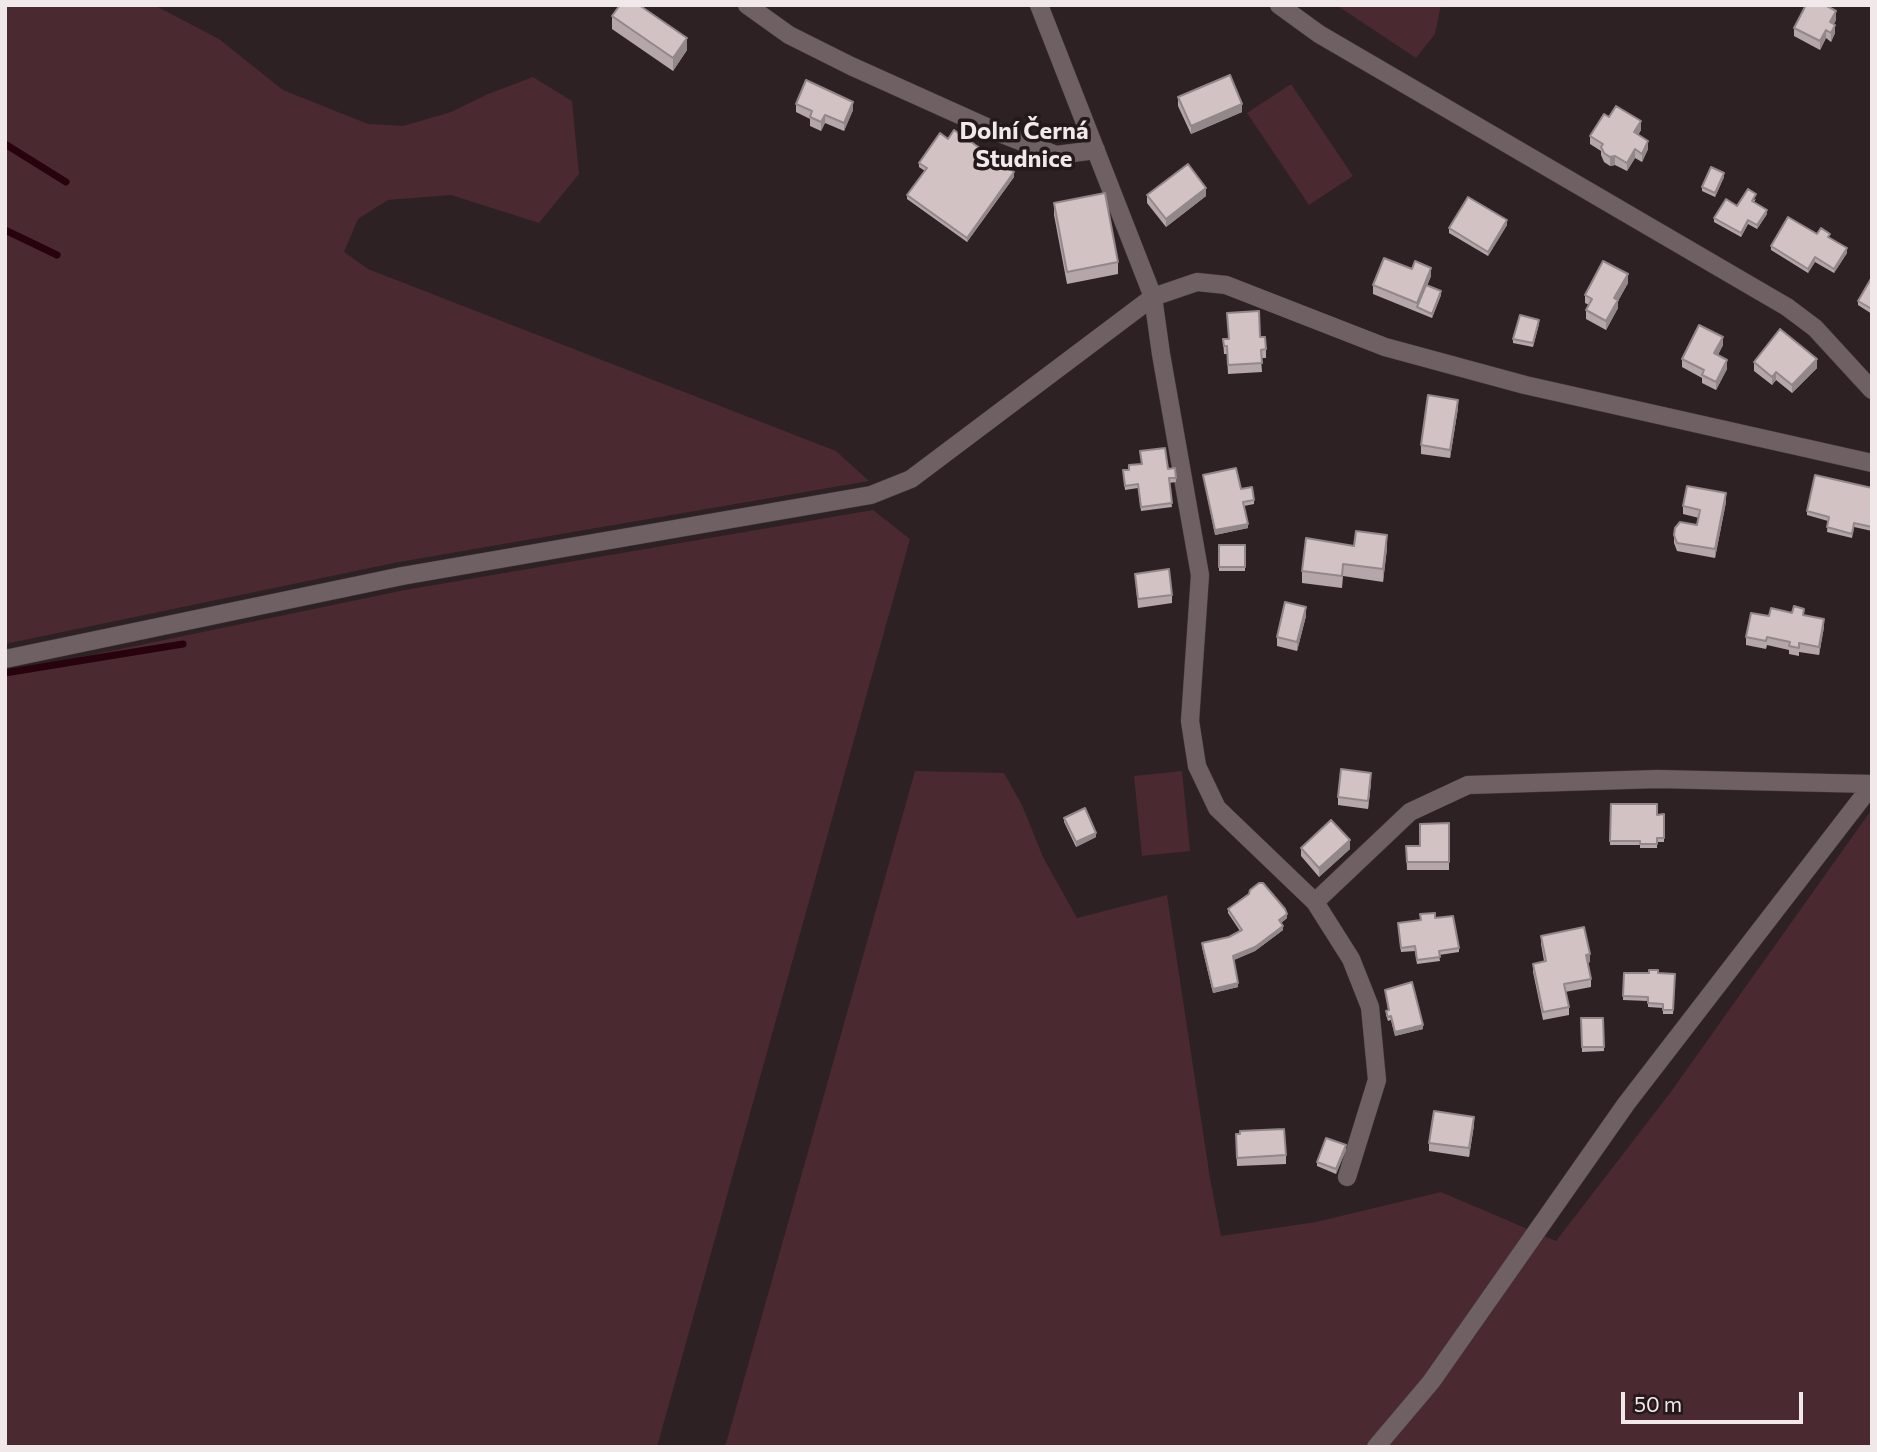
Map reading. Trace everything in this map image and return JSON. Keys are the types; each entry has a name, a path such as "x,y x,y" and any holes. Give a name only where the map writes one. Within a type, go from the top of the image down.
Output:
{"street":[{"path":"747,5 789,35 826,54 1002,134 1056,155 1096,150"},
{"path":"1039,5 1153,297 1200,575 1190,721 1197,766 1217,808 1315,902 1351,960 1370,1007 1377,1080 1347,1177"},
{"path":"1279,5 1331,41 1787,307 1815,328 1872,390"},
{"path":"5,659 402,576 871,495 911,479 1153,297 1198,282 1226,285 1385,347 1525,385 1872,463"},
{"path":"1315,902 1410,812 1468,785 1658,779 1872,785"},
{"path":"1376,1447 1431,1382 1626,1104 1872,785"}],"shaded area":[{"path":"5,5 154,5 219,39 283,90 368,124 403,126 451,112 533,77 572,101 579,174 539,223 451,195 388,200 358,219 344,252 368,269 836,451 869,481 399,562 5,644"},
{"path":"1336,5 1441,5 1435,34 1416,58"},
{"path":"1291,84 1353,176 1309,205 1247,113"},
{"path":"873,510 910,539 657,1447 5,1447 5,673 405,590"},
{"path":"915,771 1004,773 1022,805 1043,857 1077,918 1167,895 1221,1236 1316,1222 1441,1192 1556,1241 1670,1093 1872,809 1872,1447 725,1447"},
{"path":"1182,771 1190,851 1142,856 1134,776"}],"building":[{"path":"620,5 639,5 687,38 673,58 612,16"},
{"path":"1806,5 1825,5 1836,11 1830,22 1835,25 1831,33 1826,30 1820,41 1794,28"},
{"path":"1230,75 1242,104 1191,126 1178,97"},
{"path":"806,80 853,102 844,123 825,115 821,122 810,117 812,111 796,104"},
{"path":"1616,106 1641,121 1634,132 1648,141 1642,154 1635,149 1627,163 1604,153 1601,147 1603,144 1590,136 1604,114 1609,117"},
{"path":"954,130 1014,172 967,238 907,195 927,168 919,163 940,133 948,139"},
{"path":"1188,164 1206,188 1166,219 1147,195"},
{"path":"1711,167 1724,173 1715,193 1702,187"},
{"path":"1748,189 1756,194 1752,201 1767,210 1757,225 1748,220 1741,233 1714,218 1726,199 1737,206"},
{"path":"1105,193 1118,262 1067,272 1054,203"},
{"path":"1468,197 1507,220 1488,252 1449,228"},
{"path":"1788,217 1817,234 1821,228 1830,234 1828,237 1847,248 1834,269 1815,257 1808,269 1771,246"},
{"path":"1384,258 1412,269 1415,261 1431,268 1417,303 1373,285"},
{"path":"1603,261 1628,274 1614,298 1618,300 1606,321 1586,310 1592,299 1585,295"},
{"path":"1872,277 1872,309 1858,301"},
{"path":"1426,285 1441,291 1432,314 1417,307"},
{"path":"1259,311 1260,337 1265,337 1266,349 1261,350 1262,363 1228,365 1227,346 1224,346 1223,339 1229,339 1227,313"},
{"path":"1520,315 1539,320 1533,343 1513,339"},
{"path":"1699,325 1723,337 1714,353 1727,360 1716,382 1702,375 1704,370 1682,359"},
{"path":"1780,329 1817,359 1792,385 1776,372 1772,377 1754,362"},
{"path":"1428,395 1458,400 1450,450 1421,445"},
{"path":"1165,448 1168,469 1175,468 1176,478 1169,478 1172,503 1141,507 1138,484 1125,486 1123,470 1129,470 1129,465 1142,464 1140,451"},
{"path":"1236,468 1241,489 1252,487 1254,500 1243,502 1248,524 1215,530 1203,475"},
{"path":"1815,475 1872,488 1872,527 1854,523 1852,534 1827,527 1829,517 1807,511"},
{"path":"1687,486 1726,493 1715,549 1677,543 1675,528 1680,522 1697,525 1700,510 1683,506"},
{"path":"1356,531 1387,535 1383,569 1343,564 1342,576 1302,571 1306,538 1354,546"},
{"path":"1219,545 1245,545 1245,567 1219,567"},
{"path":"1169,569 1172,595 1138,599 1135,574"},
{"path":"1285,602 1306,607 1297,642 1277,637"},
{"path":"1794,606 1804,609 1803,615 1824,619 1819,647 1799,643 1799,648 1789,646 1790,642 1767,637 1766,641 1746,637 1751,613 1769,616 1771,608 1792,613"},
{"path":"1341,769 1371,773 1368,801 1338,797"},
{"path":"1611,804 1657,804 1657,815 1664,814 1664,838 1657,838 1657,844 1610,841"},
{"path":"1085,808 1096,833 1076,842 1064,818"},
{"path":"1331,820 1350,840 1319,868 1301,848"},
{"path":"1449,823 1449,862 1407,862 1406,846 1420,846 1420,824"},
{"path":"1259,883 1263,883 1285,909 1287,914 1279,920 1283,926 1255,947 1233,956 1238,983 1213,989 1202,943 1229,937 1242,930 1228,909"},
{"path":"1435,913 1435,918 1453,916 1459,948 1439,951 1440,957 1417,960 1415,946 1401,948 1398,923 1421,920 1420,914"},
{"path":"1584,927 1590,954 1586,955 1591,979 1564,984 1569,1007 1543,1012 1533,964 1546,961 1541,936"},
{"path":"1649,970 1675,974 1673,1010 1663,1010 1663,1004 1648,1003 1648,997 1623,996 1624,973 1649,973"},
{"path":"1412,982 1423,1025 1395,1032 1391,1016 1388,1017 1386,1011 1389,1010 1385,990"},
{"path":"1581,1018 1603,1018 1604,1047 1582,1047"},
{"path":"1434,1111 1474,1117 1469,1148 1429,1143"},
{"path":"1284,1129 1286,1155 1237,1158 1236,1134 1240,1134 1240,1131"},
{"path":"1326,1138 1346,1145 1336,1169 1317,1162"}],"waterway":[{"path":"5,144 66,182"},
{"path":"5,230 57,255"},
{"path":"5,673 183,644"}],"district":[{"name":"Dolní Černá Studnice","path":"1024,145"}]}
